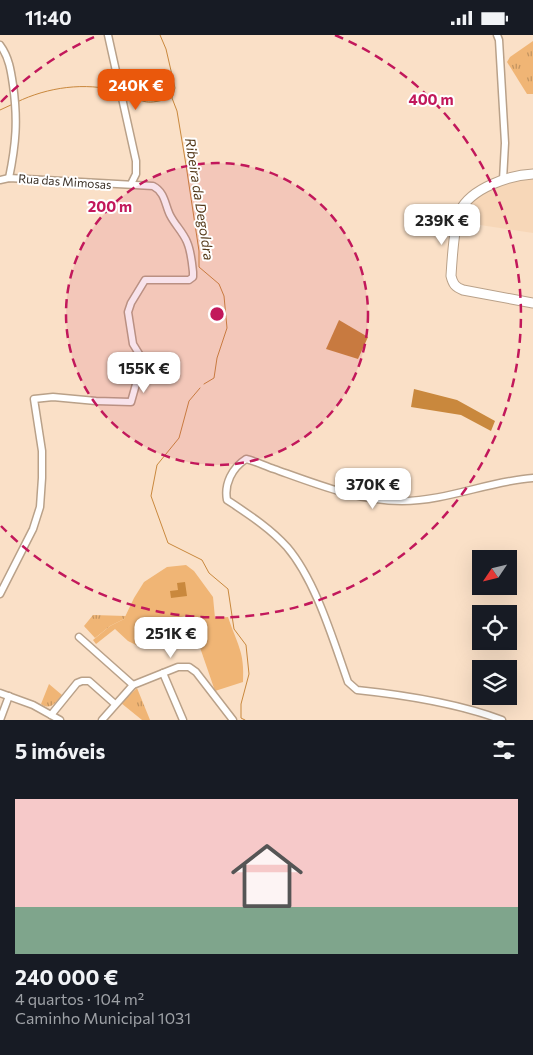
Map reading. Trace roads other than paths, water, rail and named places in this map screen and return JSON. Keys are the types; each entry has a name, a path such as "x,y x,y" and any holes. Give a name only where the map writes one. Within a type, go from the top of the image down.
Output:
{"main road":[{"path":"533,174 503,180 470,198 459,212 451,276 452,283 463,290 533,303"}],"street":[{"path":"108,35 136,161 136,174 131,185"},
{"path":"497,35 499,40 505,143 503,180"},
{"path":"0,45 8,60 17,111 10,178"},
{"name":"Rua das Mimosas","path":"0,180 10,178 153,186 158,188 171,217 188,243 193,273 189,280 145,280 130,306 127,313 133,343 141,357 140,370 131,402 53,397 34,399 42,451 40,507 32,529 0,594"},
{"path":"502,720 478,711 430,701 356,690 348,682 309,581 298,562 274,534 226,499 227,487 230,476 235,468 246,459 355,496 376,500 415,501 488,484 533,477"},
{"path":"79,637 133,685"},
{"path":"102,720 133,685 178,667 191,668 196,672 233,720"},
{"path":"163,673 183,720"},
{"path":"51,715 77,683 85,680 116,704"},
{"path":"0,693 33,705 60,720"},
{"path":"0,720 8,696"}],"waterway":[{"name":"Ribeira da Degoldra","path":"160,35 166,49 175,88 172,98 177,111 186,165 199,251 199,267 219,284 224,296 227,328 217,358 214,378 204,384"},
{"path":"17,102 41,93 67,88 93,87 118,91"},
{"path":"123,93 146,102 156,102 171,98"},
{"path":"0,110 13,104"},
{"name":"Ribeira da Degoldra","path":"200,388 189,401 179,438 157,465 151,496 168,543 202,560 209,573 228,589 234,629 246,645 249,674 241,704 241,718 245,720"}]}
